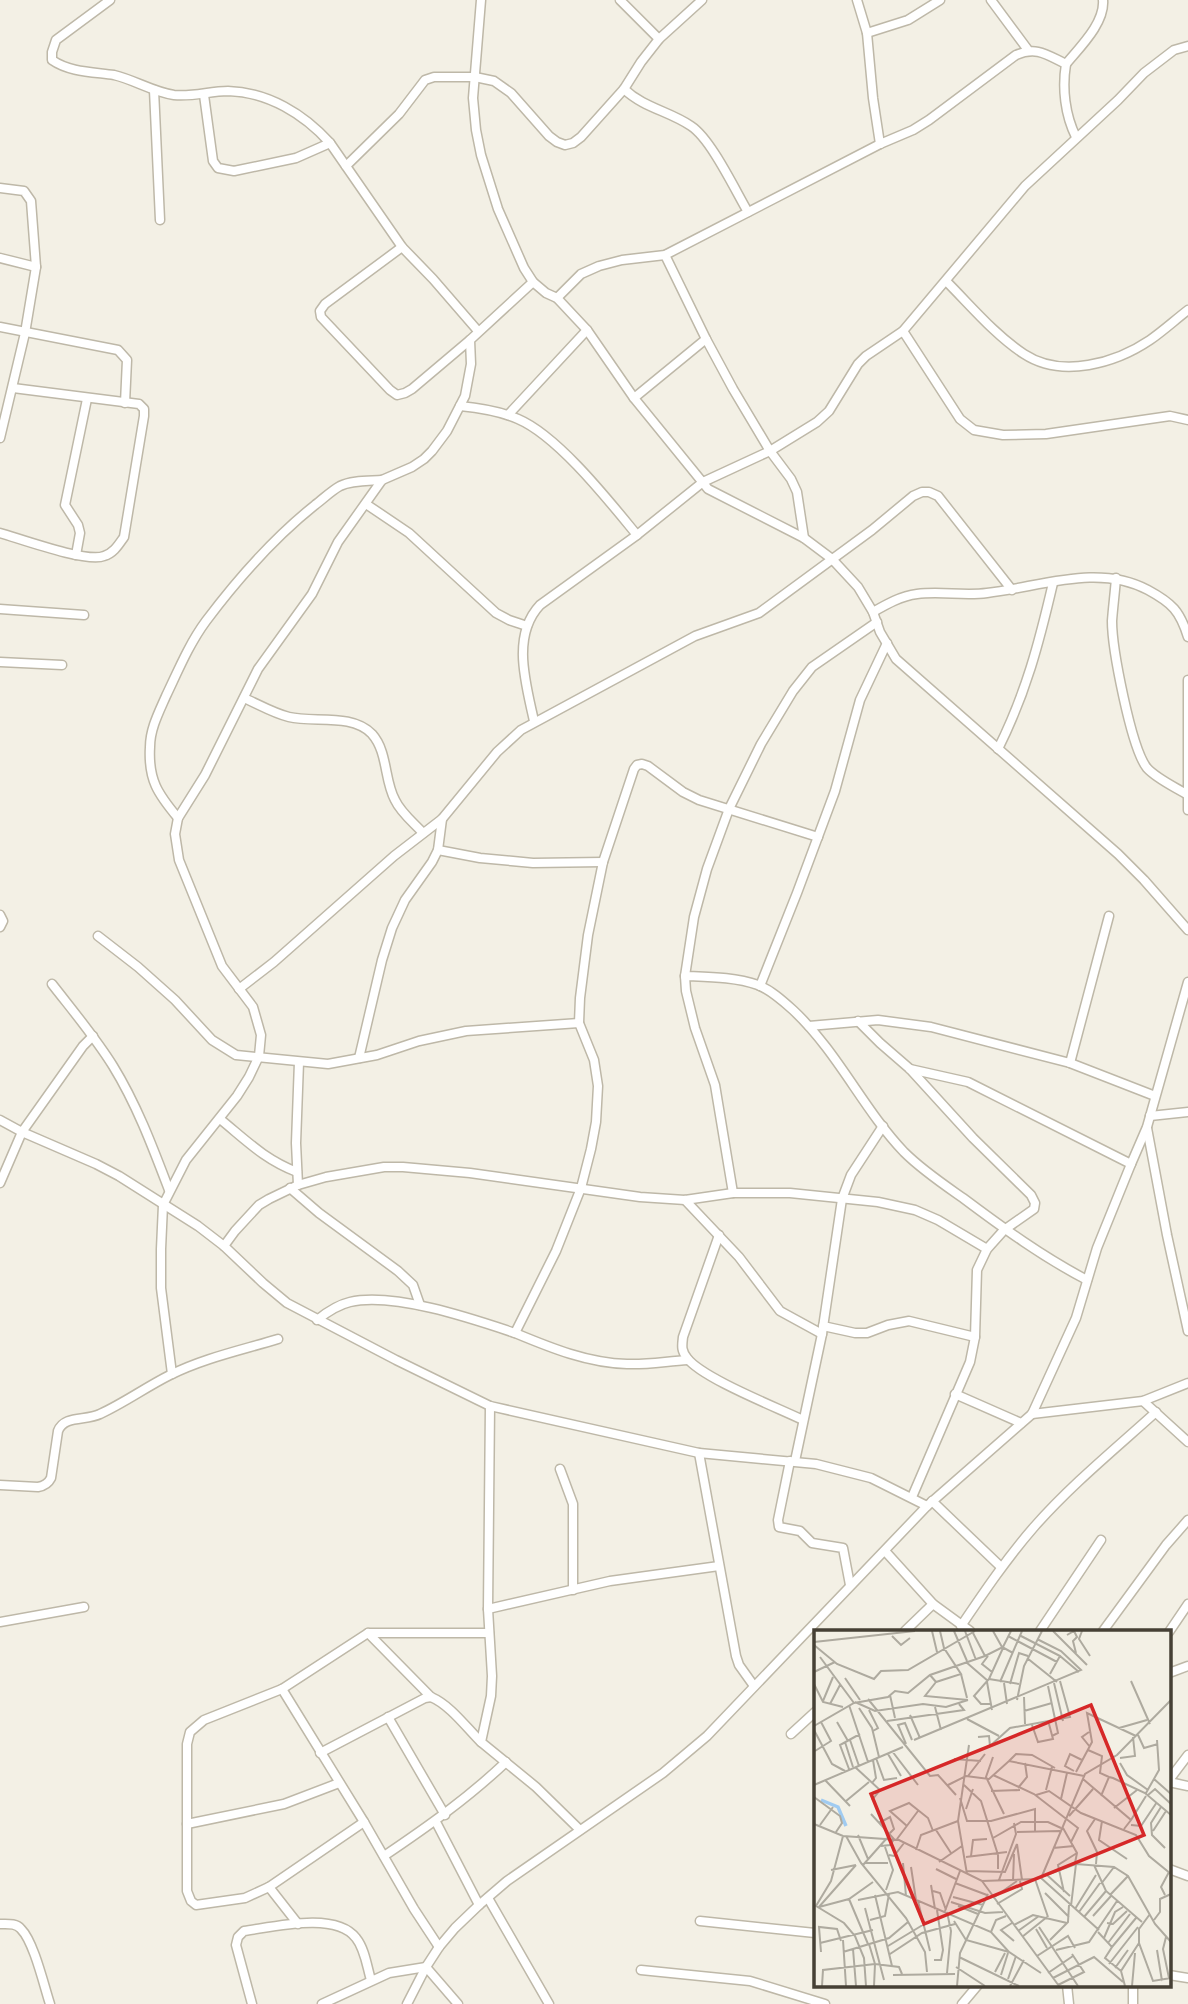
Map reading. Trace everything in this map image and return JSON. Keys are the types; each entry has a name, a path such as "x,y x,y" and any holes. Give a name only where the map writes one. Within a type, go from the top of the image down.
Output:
{"street":[{"path":"110,0 56,40 52,60 70,68 130,79 173,95 204,95 229,91 275,102 305,118 330,143 402,247 478,331"},
{"path":"481,0 473,98 476,130 481,155 502,219 533,282 557,298 587,330 634,397 712,493 804,538 832,559 858,587 896,659 1118,854 1188,930"},
{"path":"620,0 659,39"},
{"path":"346,166 399,114 425,80 434,77 475,77 494,81 511,93 549,136 565,145 573,143 624,89 659,39 702,0"},
{"path":"857,0 867,33 880,144"},
{"path":"867,33 908,20 940,0"},
{"path":"991,0 1028,50"},
{"path":"1076,137 1068,118 1064,85 1066,64 1097,23 1103,0"},
{"path":"534,721 525,680 523,647 527,626 540,605 638,535 703,482 770,452 817,422 829,411 852,373 866,356 903,331 1025,186 1159,60 1174,50 1188,46"},
{"path":"557,298 581,274 598,266 637,258 665,256 921,125 1016,55 1028,50 1040,52 1066,64"},
{"path":"624,89 645,105 681,119 704,137 748,212"},
{"path":"155,90 160,220"},
{"path":"204,95 212,161 225,171 296,158 330,143"},
{"path":"0,188 24,191 31,201 36,267 13,388 0,438"},
{"path":"402,247 325,304 320,311 321,317 397,395 412,389 533,282"},
{"path":"665,256 706,339 770,452 791,479 797,492 804,538"},
{"path":"0,258 36,267"},
{"path":"947,281 985,321 1024,354 1044,364 1058,366 1082,366 1114,358 1152,339 1188,310"},
{"path":"0,327 118,350 127,360 125,402"},
{"path":"508,415 587,330"},
{"path":"903,331 960,419 974,430 1003,435 1046,434 1170,416 1188,420"},
{"path":"634,397 706,339"},
{"path":"178,818 160,797 155,786 150,771 150,743 183,659 205,622 257,561 299,518 340,486 382,480 412,467 432,452 447,431 465,396 471,364 470,340"},
{"path":"0,533 76,555 95,558 112,552 124,537 144,416 144,409 139,404 13,388"},
{"path":"76,555 78,525 65,505 87,398"},
{"path":"460,406 521,419 544,435 613,505 638,535"},
{"path":"172,1374 162,1288 163,1205 186,1160 220,1119 249,1077 259,1056 261,1035 253,1007 222,966 179,860 175,834 178,818 205,775 258,669 312,594 338,542 382,480"},
{"path":"239,989 274,962 394,856 442,819 497,752 521,730 695,636 759,612 872,530 913,496 922,492 938,496 1012,590"},
{"path":"366,504 409,533 496,613 527,626"},
{"path":"873,612 897,600 918,594 984,594 1082,578 1116,578 1140,586 1168,601 1182,618 1188,637"},
{"path":"1116,578 1113,639 1134,738 1147,767 1188,795"},
{"path":"998,749 1014,717 1030,673 1053,583"},
{"path":"0,609 84,615"},
{"path":"733,1193 715,1085 695,1028 686,991 685,976 694,917 707,869 729,809 761,744 793,691 813,667 877,622"},
{"path":"760,986 835,791 860,700 887,643"},
{"path":"0,662 62,665"},
{"path":"1188,680 1188,810"},
{"path":"244,698 292,718 349,722 363,727 380,747 395,800 423,833"},
{"path":"515,1333 556,1251 581,1188 596,1122 598,1086 594,1060 579,1023 588,935 603,862 634,769 642,764 690,796 818,837"},
{"path":"359,1058 392,928 405,900 439,850 442,819"},
{"path":"439,850 480,858 533,863 603,862"},
{"path":"0,915 3,921 0,927"},
{"path":"1070,1063 1109,916"},
{"path":"99,936 175,1000 212,1040 236,1055 328,1064 466,1031 579,1023"},
{"path":"685,976 730,979 760,986 787,1004 829,1050 883,1126 912,1159 1004,1230 1057,1265 1087,1280"},
{"path":"52,984 93,1036 114,1068 169,1190"},
{"path":"407,2004 439,1947 479,1905 508,1881 687,1755 930,1504 1031,1414 1076,1318 1097,1248 1147,1127 1188,985"},
{"path":"809,1026 878,1020 931,1027 1070,1063 1155,1096"},
{"path":"858,1021 910,1069 973,1138 1025,1189 1035,1203 1034,1209 1004,1230 987,1249 977,1270 975,1337 970,1362 912,1497"},
{"path":"0,1183 22,1132 76,1055 93,1036"},
{"path":"294,1186 297,1172 299,1062"},
{"path":"910,1069 968,1082 1130,1164"},
{"path":"1150,1116 1188,1112"},
{"path":"220,1119 271,1161 297,1172"},
{"path":"0,1120 119,1176 198,1226 225,1246 273,1293 287,1303 490,1406 699,1454 816,1464 861,1475 930,1504 1001,1567"},
{"path":"850,1585 843,1548 812,1543 800,1531 779,1527 778,1520 823,1330 842,1199 851,1175 883,1126"},
{"path":"1147,1127 1188,1331"},
{"path":"225,1246 249,1214 269,1199 294,1186 326,1177 384,1167 403,1167 470,1173 640,1197 685,1200 733,1193 790,1193 878,1202 915,1210 938,1220 987,1249"},
{"path":"294,1186 319,1213 413,1285 420,1306"},
{"path":"685,1200 739,1257 779,1311 823,1330 867,1333 909,1321 975,1337"},
{"path":"719,1235 683,1337 682,1349 688,1360 710,1376 803,1420"},
{"path":"317,1320 334,1307 350,1302 379,1299 420,1306 515,1333 560,1352 613,1363 688,1360"},
{"path":"0,1485 43,1486 51,1478 60,1425 65,1421 92,1418 172,1374 278,1339"},
{"path":"1031,1414 1143,1401 1188,1383"},
{"path":"955,1394 1021,1423"},
{"path":"1143,1401 1188,1442"},
{"path":"481,1742 491,1696 492,1676 488,1609 490,1406"},
{"path":"961,1626 1001,1567 1046,1514 1156,1412"},
{"path":"699,1454 736,1657 754,1686"},
{"path":"560,1469 573,1504 573,1590"},
{"path":"1105,1630 1166,1545 1188,1520"},
{"path":"1041,1630 1101,1540"},
{"path":"885,1551 933,1604 968,1630"},
{"path":"488,1609 610,1581 719,1566"},
{"path":"906,1630 933,1604"},
{"path":"1170,1631 1188,1604"},
{"path":"0,1622 84,1606"},
{"path":"364,1822 269,1888 235,1900 197,1905 191,1902 187,1891 187,1744 190,1732 204,1720 282,1689 368,1633 489,1633"},
{"path":"368,1633 431,1697 447,1707 481,1742 536,1787 580,1830"},
{"path":"1170,1673 1188,1666"},
{"path":"282,1689 439,1947"},
{"path":"320,1753 431,1697"},
{"path":"791,1734 814,1713"},
{"path":"388,1717 445,1815"},
{"path":"1170,1780 1188,1755"},
{"path":"384,1857 445,1815 506,1762"},
{"path":"1170,1781 1188,1786"},
{"path":"187,1824 284,1804 339,1783"},
{"path":"436,1822 479,1905"},
{"path":"1170,1869 1188,1876"},
{"path":"269,1888 298,1924"},
{"path":"488,1898 550,2004"},
{"path":"700,1921 814,1933"},
{"path":"252,2004 236,1945 238,1937 244,1931 313,1922 348,1930 361,1947 371,1980"},
{"path":"0,1924 13,1924 21,1928 50,2004"},
{"path":"322,2004 389,1973 426,1967"},
{"path":"426,1967 458,2004"},
{"path":"641,1970 750,1980 825,2004"},
{"path":"1170,1975 1188,1978"},
{"path":"962,2004 977,1986"},
{"path":"1067,1986 1069,2004"},
{"path":"1133,1986 1133,2004"}]}
